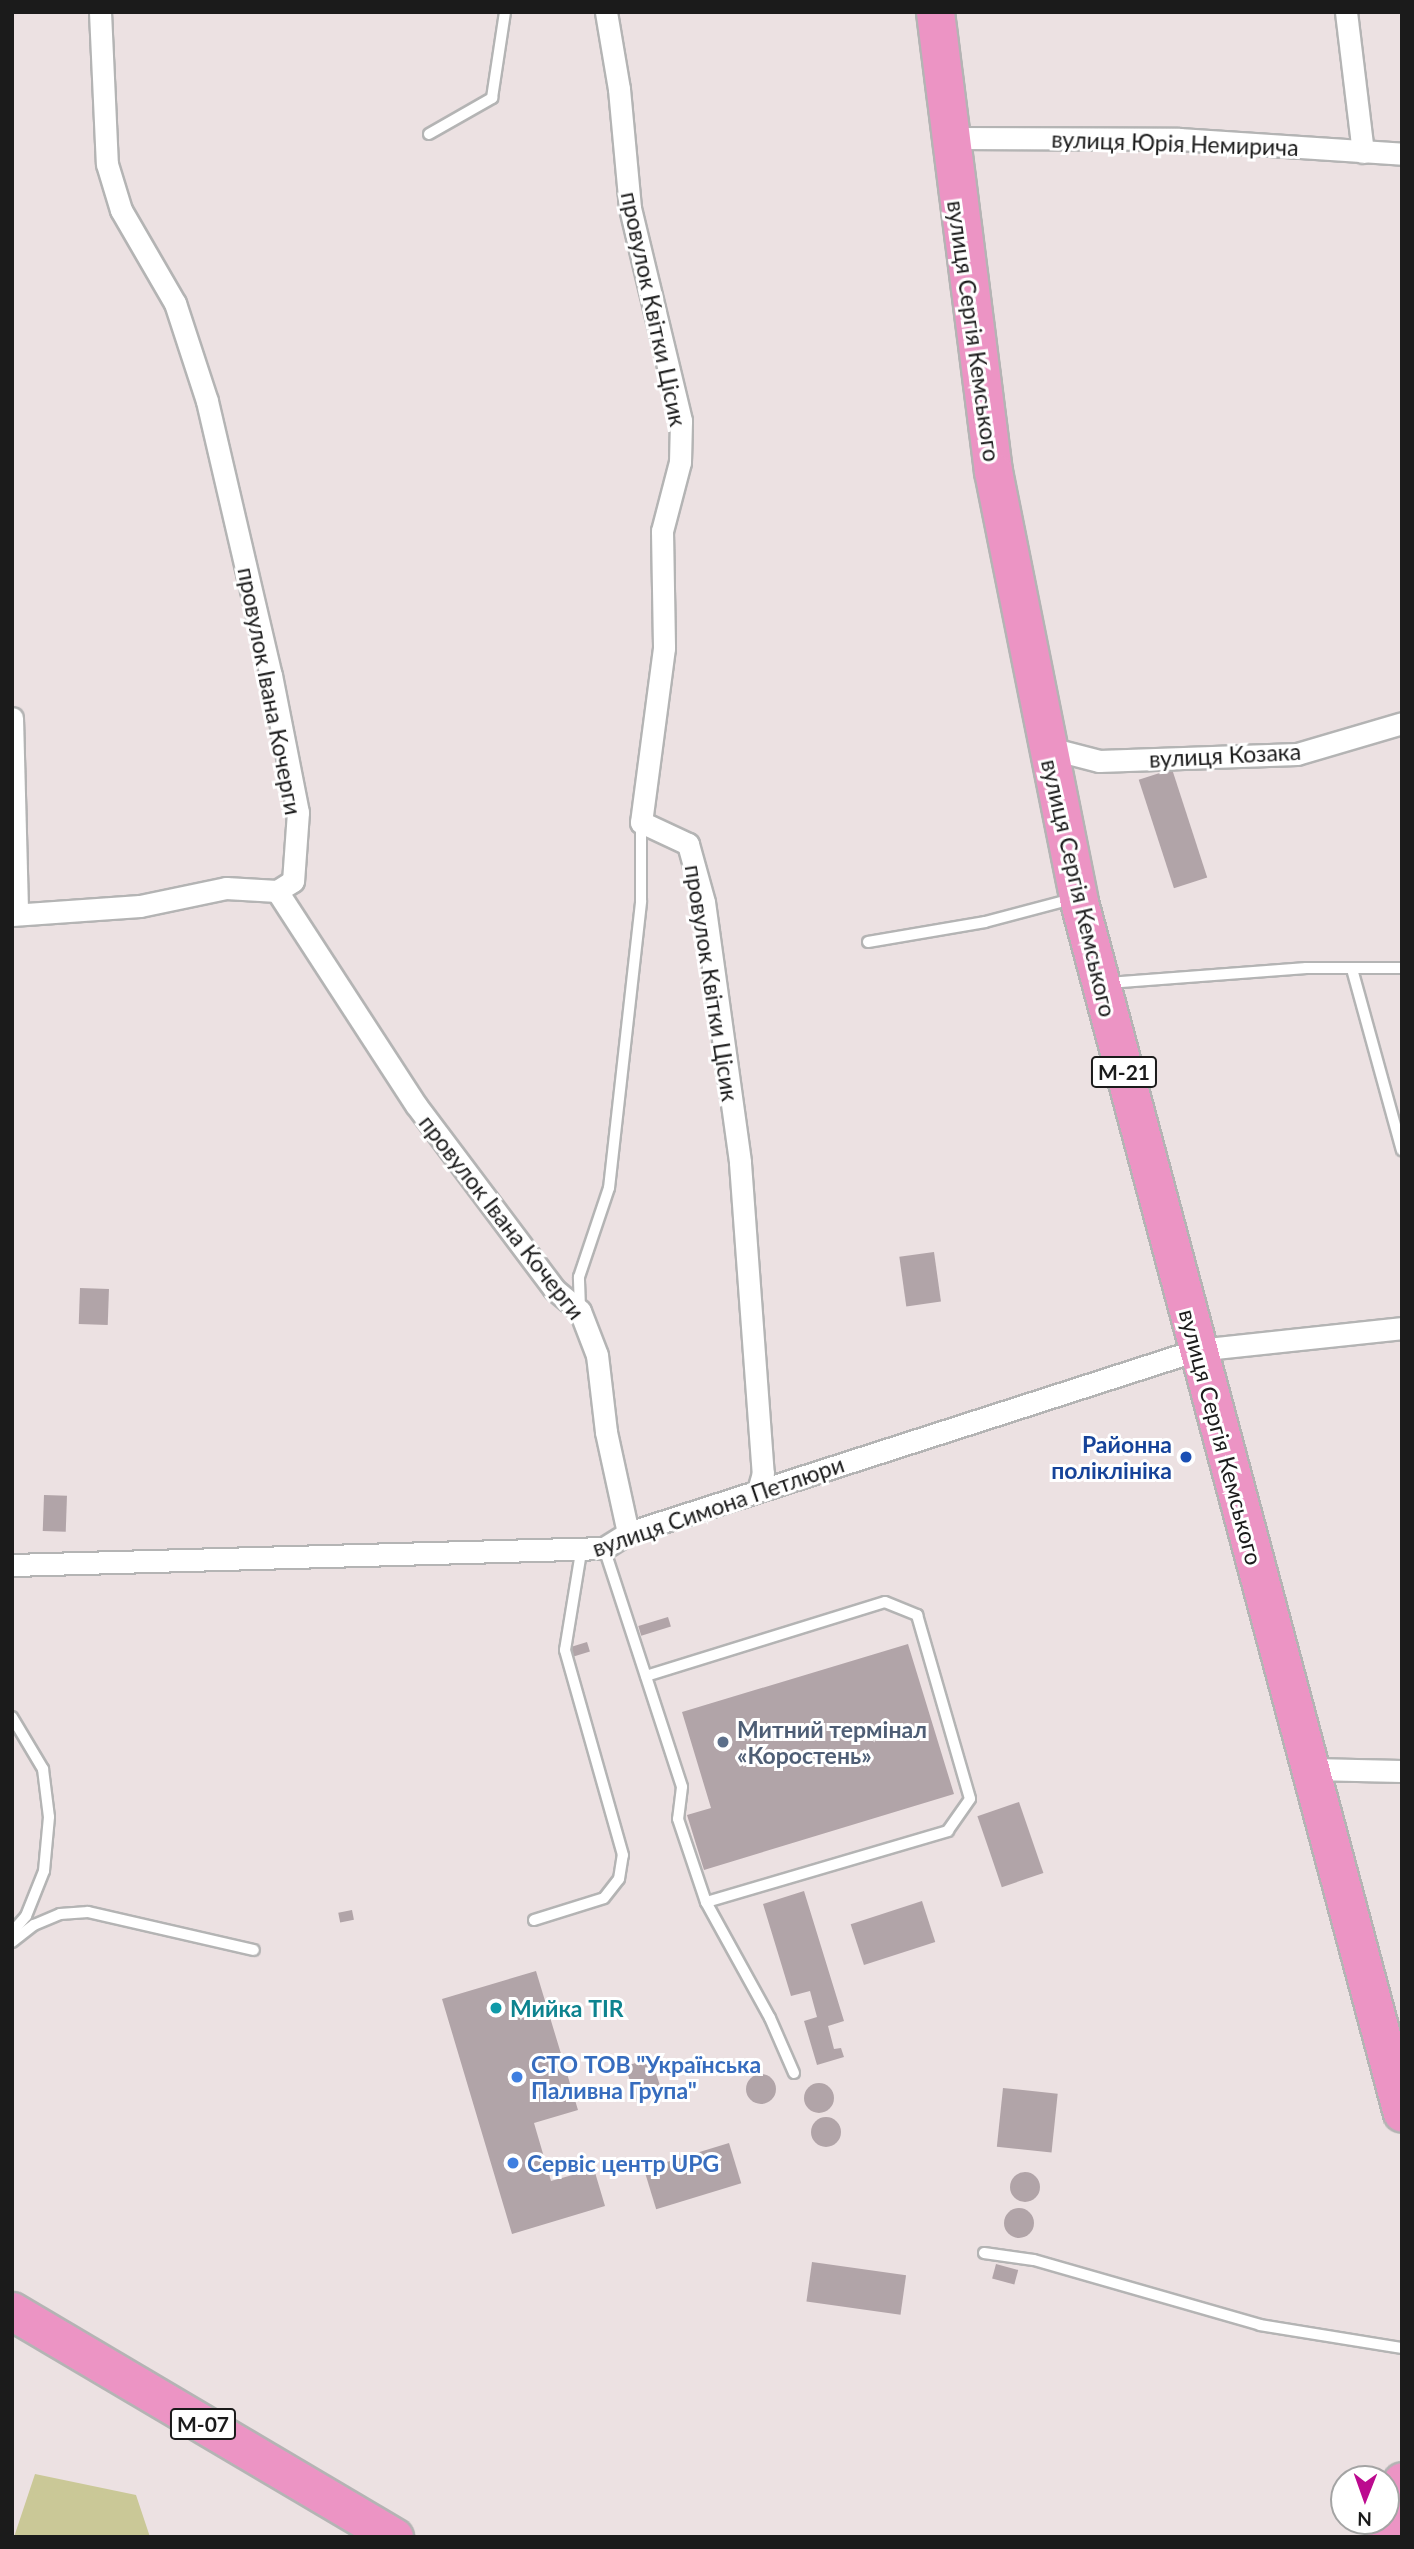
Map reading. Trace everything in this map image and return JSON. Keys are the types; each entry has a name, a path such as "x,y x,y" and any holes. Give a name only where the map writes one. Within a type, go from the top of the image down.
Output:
{"highway":[{"name":"вулиця Сергія Кемського","path":"935,12 948,138 993,471 1045,747 1078,898 1402,2113"},
{"name":"М-07","path":"12,2311 394,2537"},
{"path":"1386,2537 1402,2481"}],"street":[{"name":"провулок Івана Кочерги","path":"100,12 107,164 121,210 174,303 207,401 271,675 298,811 293,880 277,891 416,1105 554,1289 580,1311 597,1355 606,1432 628,1533"},
{"name":"провулок Квітки Цісик","path":"606,12 619,89 630,208 681,421 680,462 662,531 663,648 641,822 688,844 704,902 740,1163 763,1473 758,1490"},
{"path":"1346,12 1363,152"},
{"name":"вулиця Юрія Немирича","path":"948,138 1179,139 1402,154"},
{"path":"12,718 14,915 140,906 226,888 277,891"},
{"name":"вулиця Козака","path":"1045,747 1099,761 1297,754 1402,723"},
{"name":"вулиця Симона Петлюри","path":"12,1565 581,1552 604,1548 628,1533 758,1490 1197,1350 1402,1328"},
{"path":"1311,1769 1402,1771"}],"lane":[{"path":"429,134 492,98 505,12"},
{"path":"580,1311 579,1277 609,1188 641,901 641,822"},
{"path":"868,942 985,922 1078,898"},
{"path":"1101,984 1307,968 1402,968"},
{"path":"1352,970 1402,1150"},
{"path":"604,1548 682,1787 678,1819 706,1902 770,2018 794,2073"},
{"path":"534,1920 604,1898 619,1879 623,1855 565,1650 581,1552"},
{"path":"646,1676 885,1602 917,1615 970,1799 948,1830 706,1902"},
{"path":"12,1717 43,1769 49,1817 44,1871 26,1916 12,1933"},
{"path":"12,1942 34,1925 60,1914 88,1912 254,1950"},
{"path":"985,2253 1034,2260 1260,2325 1402,2348"}],"shaded area":[{"path":"35,2474 136,2495 150,2537 14,2537"}],"building":[{"path":"1172,769 1207,877 1174,888 1139,780"},
{"path":"934,1252 941,1302 906,1306 899,1257"},
{"path":"80,1288 109,1289 108,1325 79,1324"},
{"path":"44,1495 67,1496 66,1532 43,1531"},
{"path":"668,1617 671,1627 641,1636 638,1626"},
{"path":"587,1642 590,1652 574,1657 571,1647"},
{"path":"908,1644 954,1794 704,1870 687,1815 711,1808 682,1712"},
{"path":"1019,1802 1043,1873 1002,1887 977,1816"},
{"path":"804,1891 844,2021 828,2026 834,2049 841,2048 844,2057 817,2065 804,2021 817,2017 810,1991 791,1996 763,1904"},
{"path":"922,1901 935,1942 864,1965 851,1924"},
{"path":"352,1910 354,1920 340,1922 338,1913"},
{"path":"536,1971 578,2110 534,2123 551,2181 594,2169 605,2206 512,2234 442,1999"},
{"path":"651,2058 663,2095 637,2103 625,2066"},
{"path":"761,2074 772,2078 776,2089 772,2100 761,2104 750,2100 746,2089 750,2078"},
{"path":"819,2083 830,2087 834,2098 830,2109 819,2113 808,2109 804,2098 808,2087"},
{"path":"1003,2088 1058,2094 1052,2152 997,2147"},
{"path":"826,2117 837,2121 841,2132 837,2143 826,2147 815,2143 811,2132 815,2121"},
{"path":"729,2143 741,2183 656,2209 644,2169"},
{"path":"1025,2172 1036,2176 1040,2187 1036,2198 1025,2202 1014,2198 1010,2187 1014,2176"},
{"path":"1019,2208 1030,2212 1034,2223 1030,2234 1019,2238 1008,2234 1004,2223 1008,2212"},
{"path":"812,2262 906,2275 901,2315 806,2302"},
{"path":"996,2264 1018,2270 1014,2284 992,2278"}],"place":[{"name":"Районна поліклініка","path":"1186,1457"},
{"name":"Митний термінал «Коростень»","path":"723,1742"},
{"name":"Мийка TIR","path":"496,2008"},
{"name":"СТО ТОВ \"Українська Паливна Група\"","path":"517,2077"},
{"name":"Сервіс центр UPG","path":"513,2163"}]}
